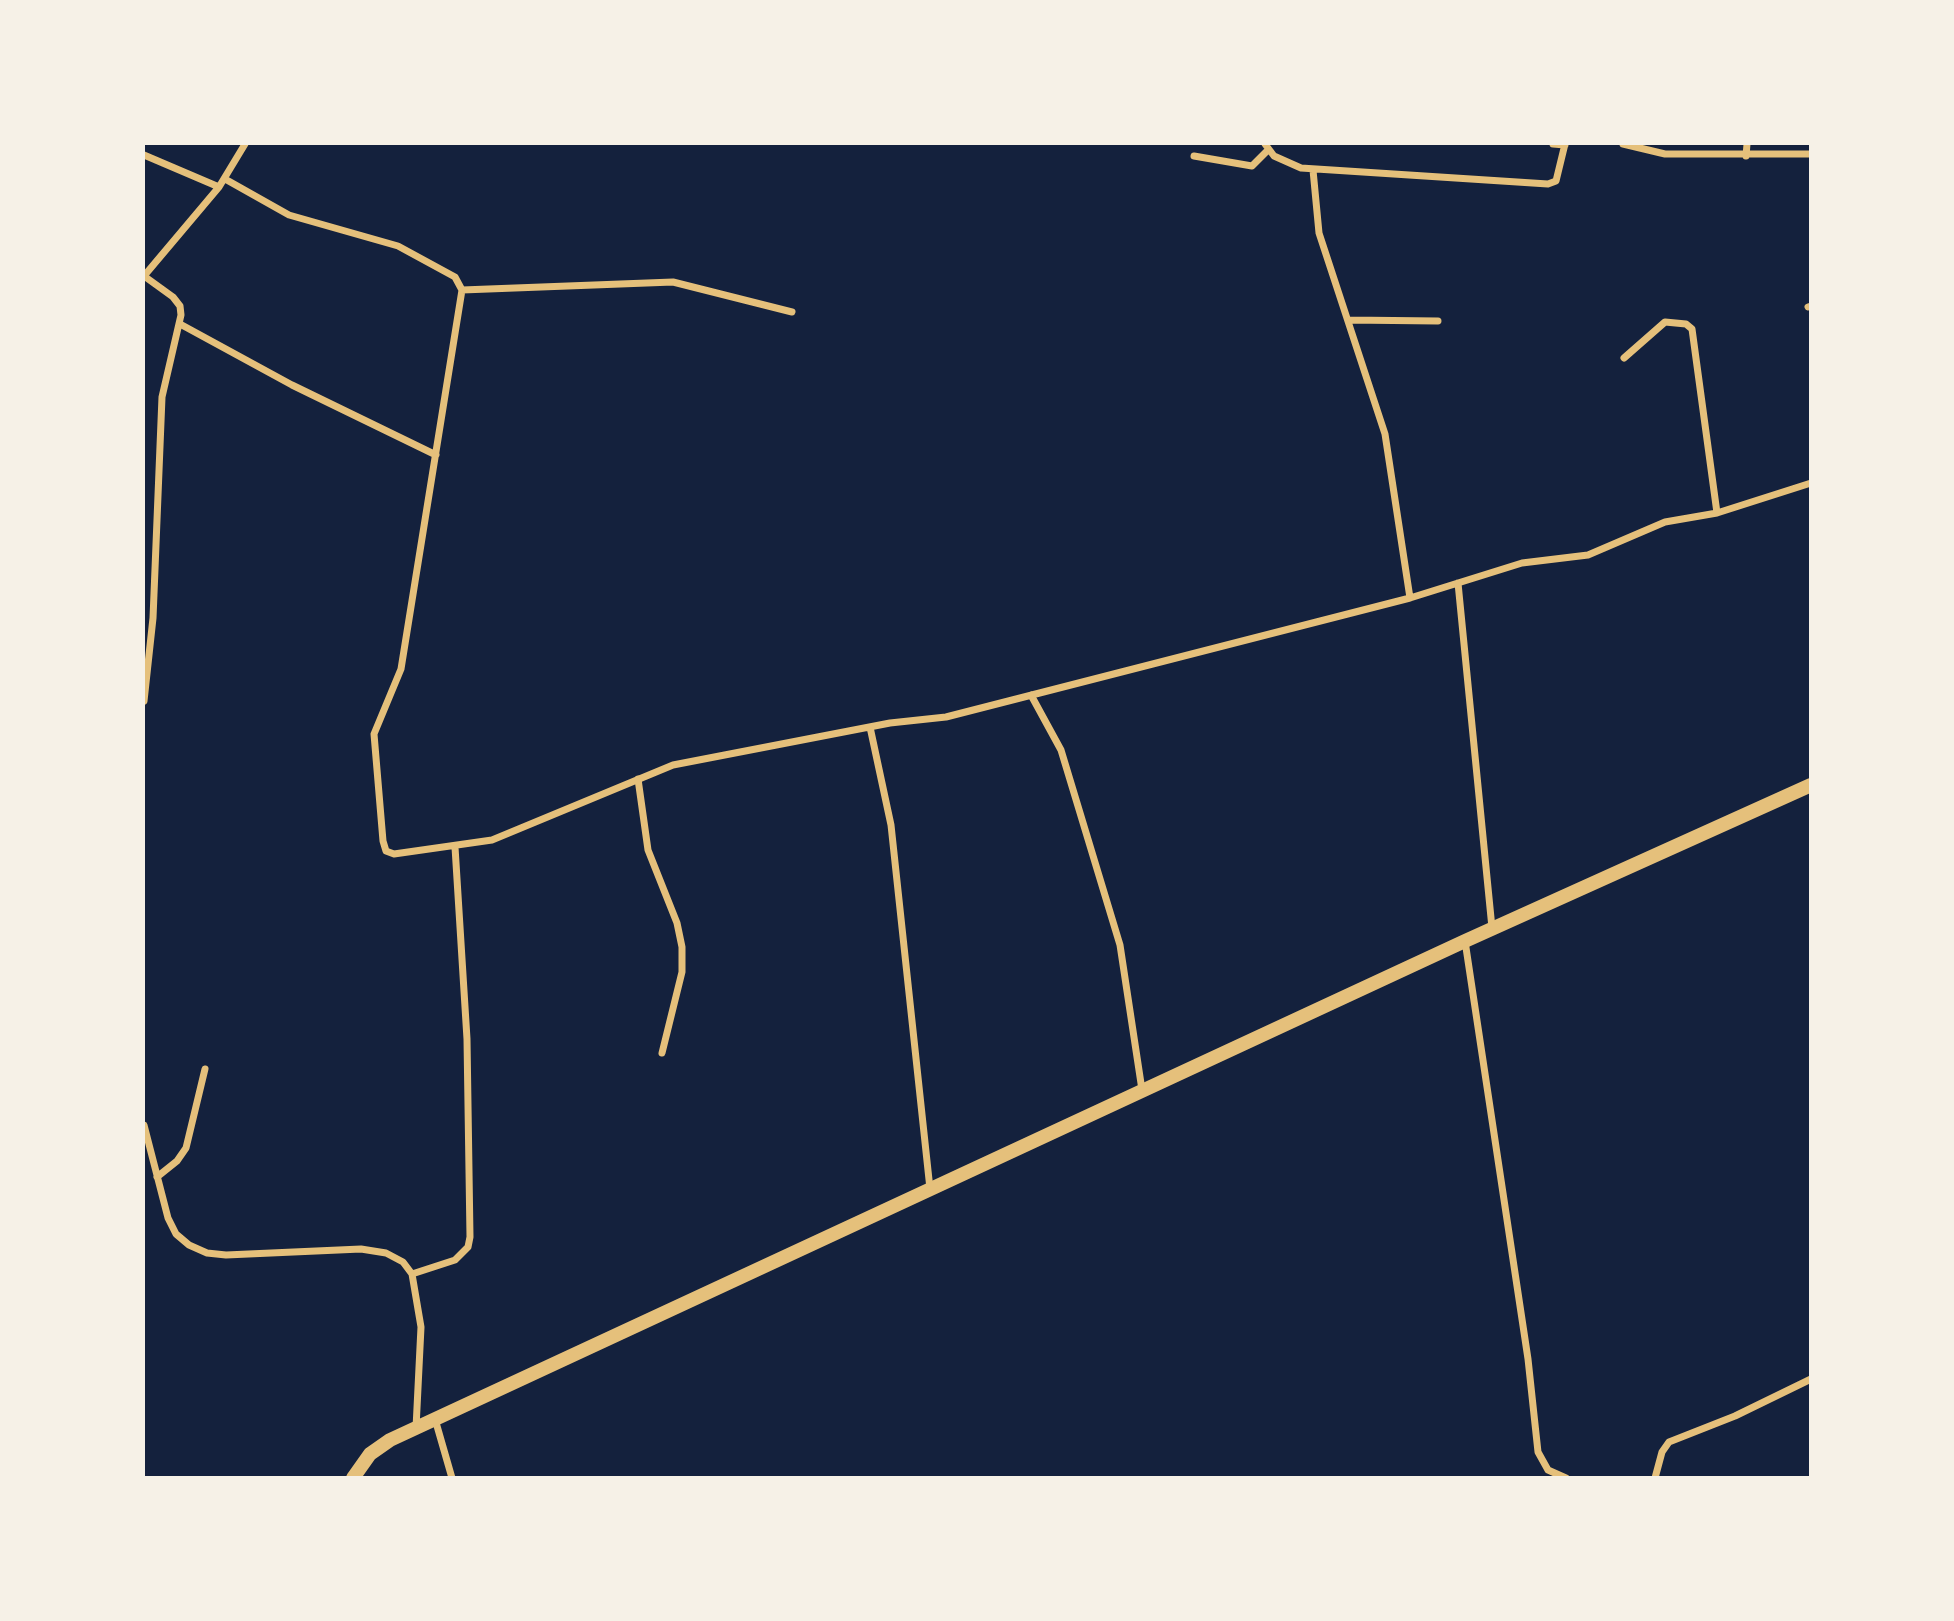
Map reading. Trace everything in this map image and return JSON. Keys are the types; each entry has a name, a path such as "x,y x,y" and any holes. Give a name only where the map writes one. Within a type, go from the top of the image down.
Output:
{"main road":[{"path":"353,1478 370,1454 416,1428 1465,941 1811,785"}],"street":[{"path":"144,701 153,618 162,397 180,324 180,306 173,297 144,276 226,179 245,144"},
{"path":"1194,156 1252,166 1266,147 1285,162 1313,170 1548,184 1556,181 1565,144 1553,144"},
{"path":"1623,144 1665,154 1811,155"},
{"path":"1746,156 1747,144"},
{"path":"144,155 219,187"},
{"path":"1313,170 1319,233 1385,434 1410,598"},
{"path":"226,179 297,219 397,246 455,277 462,290 401,669 375,729 373,740 386,851 394,854 492,840 638,779 691,761 870,727 946,716 1031,695 1410,598 1522,563 1588,555 1665,522 1717,513 1811,483"},
{"path":"462,290 663,282 792,312"},
{"path":"1348,320 1438,321"},
{"path":"1624,358 1665,322 1686,324 1692,329 1717,513"},
{"path":"180,324 292,385 436,455"},
{"path":"1458,583 1492,929"},
{"path":"1031,695 1061,750 1122,952 1142,1091"},
{"path":"870,727 891,825 930,1189"},
{"path":"638,779 648,849 677,923 682,947 682,972 662,1053"},
{"path":"412,1274 455,1261 468,1247 470,1237 467,1039 455,847"},
{"path":"1465,941 1528,1359 1538,1452 1548,1470 1566,1478"},
{"path":"157,1177 177,1161 186,1148 205,1069"},
{"path":"144,1125 168,1218 176,1234 207,1253 361,1250 386,1253 403,1262 412,1274 421,1327 416,1428"},
{"path":"1655,1478 1662,1452 1669,1442 1735,1416 1811,1379"},
{"path":"435,1419 452,1478"}]}
